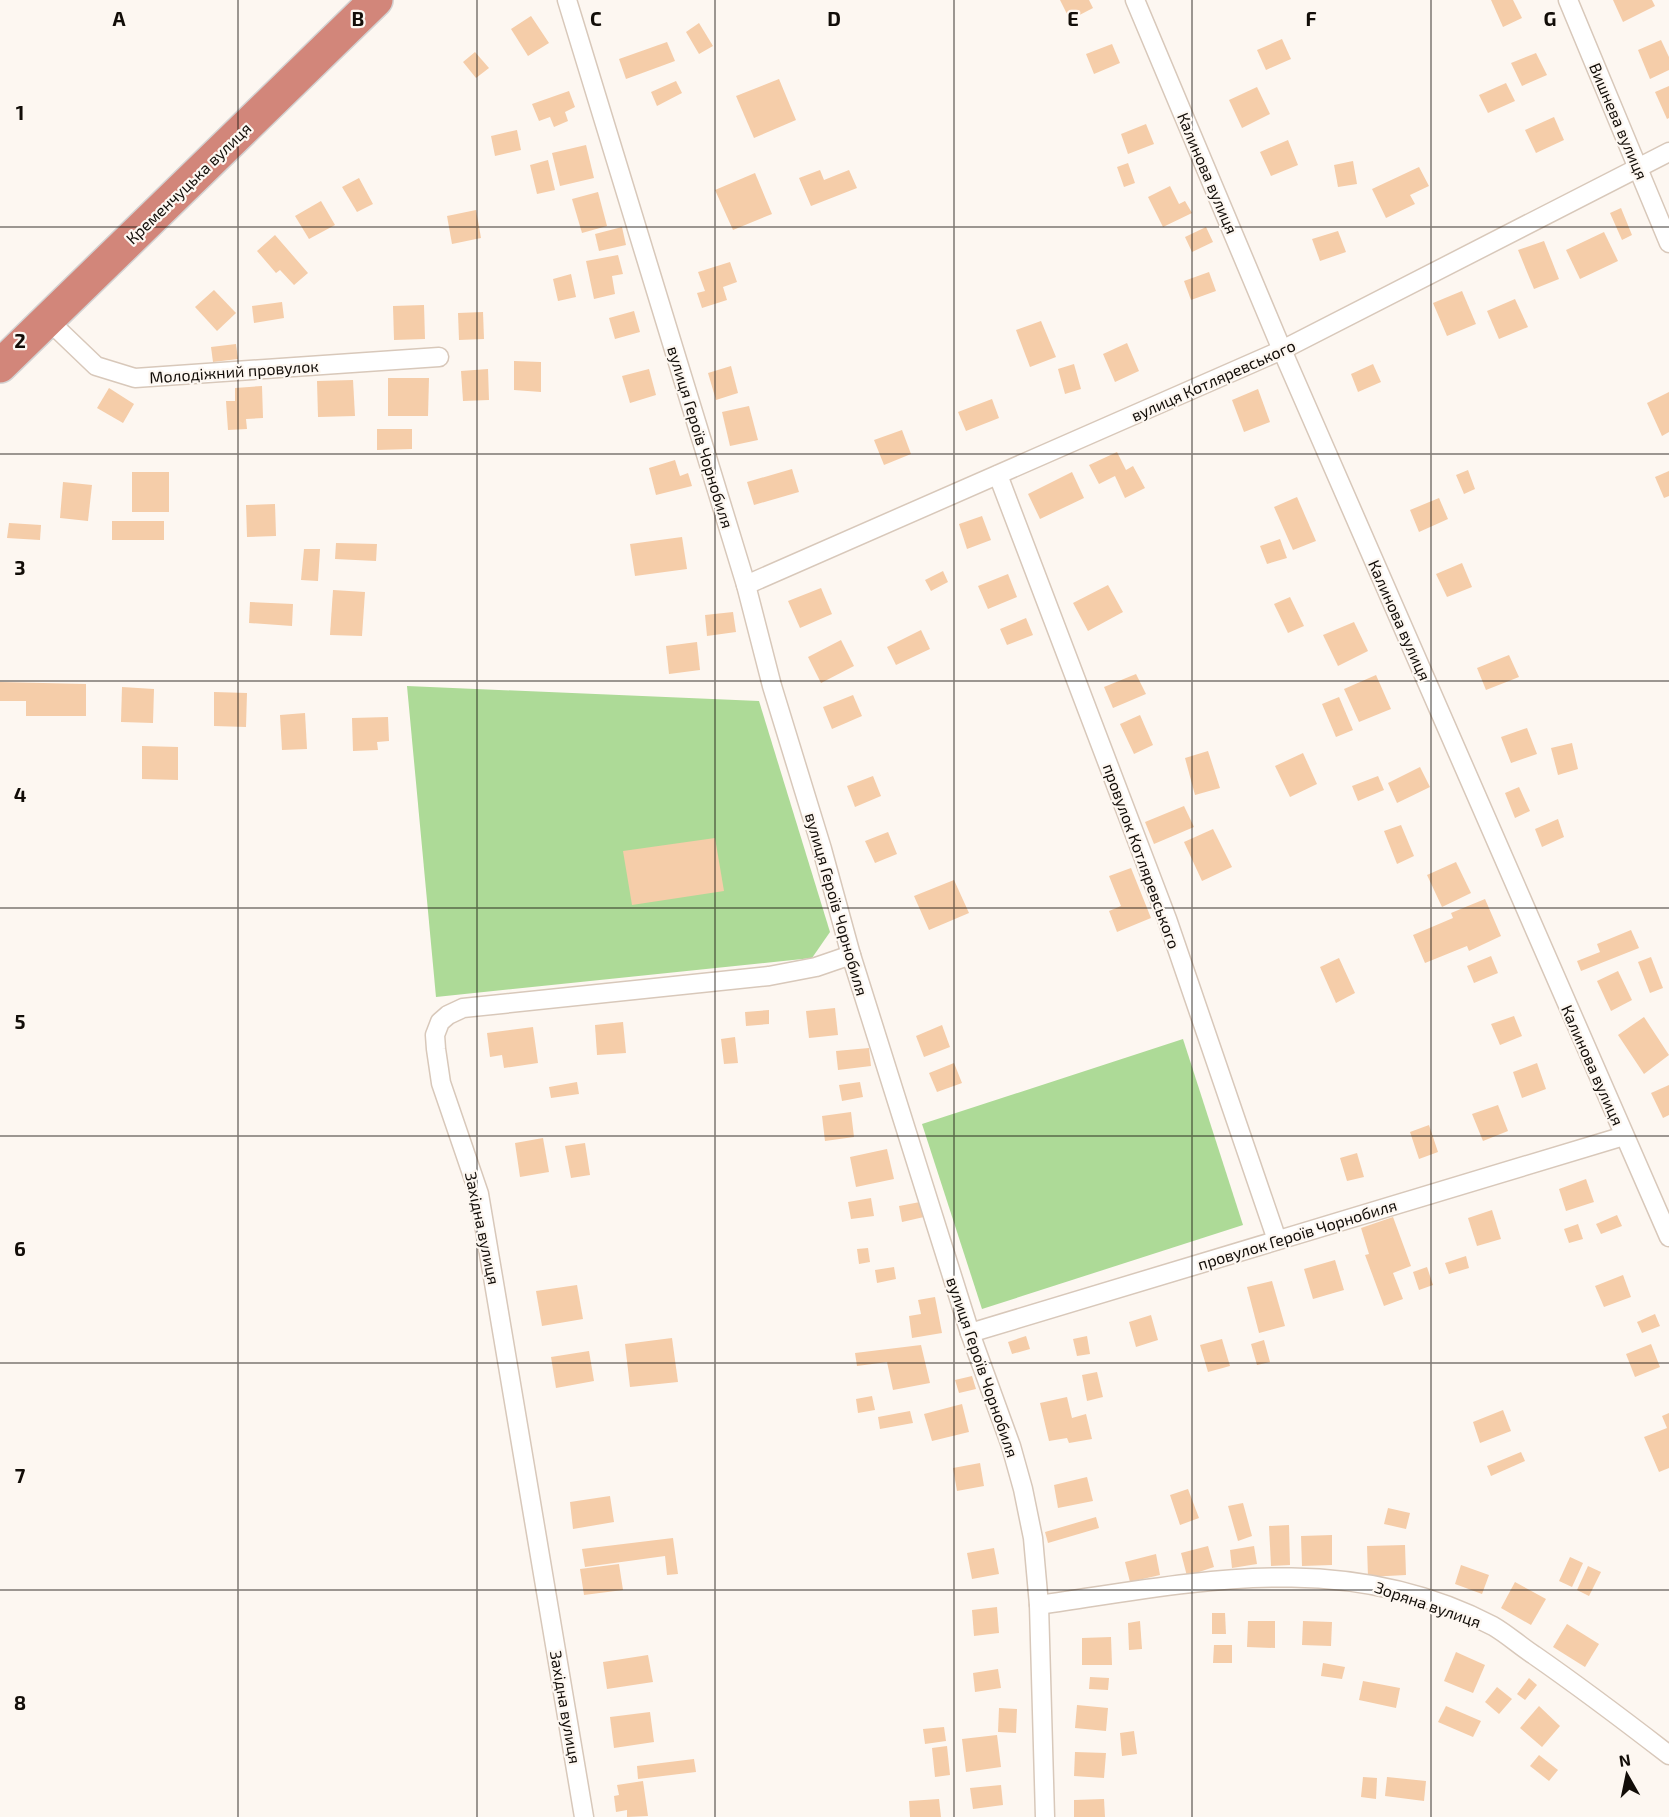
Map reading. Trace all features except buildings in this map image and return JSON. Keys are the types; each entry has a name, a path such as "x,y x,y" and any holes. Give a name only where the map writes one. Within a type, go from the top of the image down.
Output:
{"highway":[{"name":"Кременчуцька вулиця","path":"0,366 376,0"}],"street":[{"name":"вулиця Героїв Чорнобиля","path":"567,0 746,585 772,686 822,849 851,955 970,1333 1011,1446 1023,1489 1033,1538 1039,1605 1045,1817"},
{"name":"Калинова вулиця","path":"1136,0 1282,350 1624,1136 1668,1230"},
{"name":"Вишнева вулиця","path":"1568,0 1639,166 1669,243"},
{"name":"вулиця Котляревського","path":"746,585 1282,350 1669,152"},
{"name":"Молодіжний провулок","path":"48,320 96,366 135,378 439,357"},
{"name":"провулок Котляревського","path":"998,475 1167,919 1276,1240"},
{"name":"Західна вулиця","path":"584,1817 479,1194 441,1083 435,1035 440,1022 448,1015 463,1008 769,976 816,967 851,955"},
{"name":"провулок Героїв Чорнобиля","path":"970,1333 1624,1136"},
{"name":"Зоряна вулиця","path":"1039,1605 1208,1580 1266,1577 1338,1578 1393,1588 1455,1609 1494,1627 1586,1691 1669,1755"}],"green space":[{"path":"407,686 759,701 830,932 812,958 436,997"},
{"path":"1183,1039 1243,1225 982,1309 922,1124"}]}
